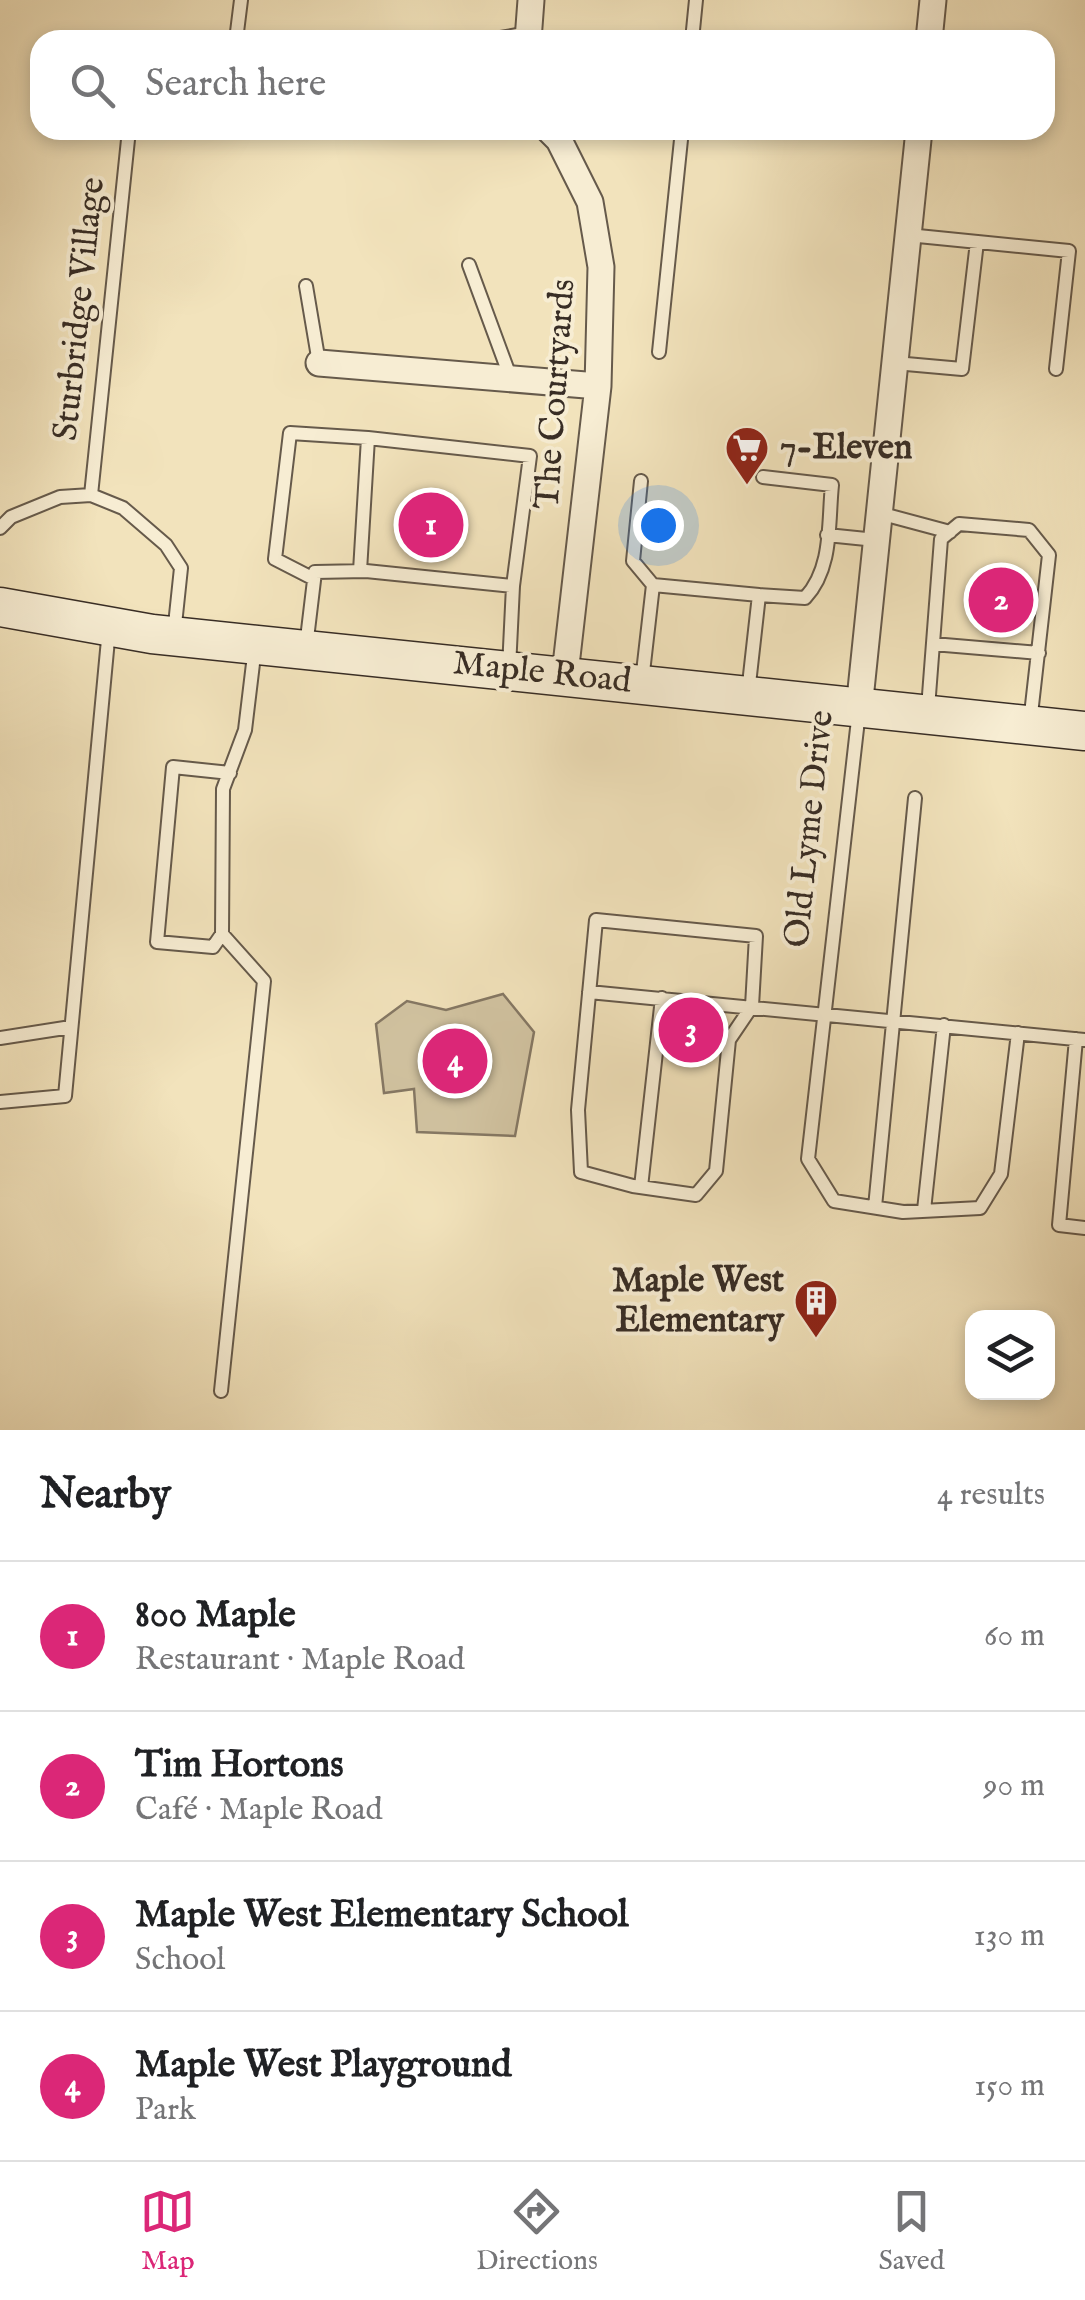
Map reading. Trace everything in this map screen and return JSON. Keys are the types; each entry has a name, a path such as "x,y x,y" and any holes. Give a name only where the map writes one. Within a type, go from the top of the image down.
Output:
{"main road":[{"name":"Maple Road","path":"0,608 174,636 1085,731"}],"street":[{"path":"529,30 531,0"},
{"path":"930,30 933,0"},
{"name":"The Courtyards","path":"560,140 590,202 601,267 598,386 565,674"},
{"name":"Old Lyme Drive","path":"859,709 918,140"},
{"path":"319,363 598,386"}],"lane":[{"path":"237,30 241,0"},
{"path":"693,30 696,0"},
{"name":"Sturbridge Village","path":"91,495 128,140"},
{"path":"659,352 681,140"},
{"path":"908,235 1069,251 1056,369"},
{"path":"895,363 962,369 977,242"},
{"path":"469,265 511,379"},
{"path":"306,286 319,363"},
{"path":"314,579 275,559 290,433 530,456 513,586 509,669"},
{"path":"360,571 368,438"},
{"path":"653,585 806,598 824,569 832,485 763,476"},
{"path":"641,481 633,560 653,585 642,683"},
{"path":"0,528 11,516 60,498 91,495 123,508 166,545 181,568 174,636"},
{"path":"878,513 950,532"},
{"path":"928,715 941,539 959,524 1029,530 1049,555 1030,726"},
{"path":"827,535 876,540"},
{"path":"305,649 315,572 360,571 513,586"},
{"path":"747,696 759,595"},
{"path":"0,1102 66,1096 109,627"},
{"path":"230,772 173,767 157,942 213,947 222,934 223,790 230,772 245,730 256,644"},
{"path":"934,644 1039,653"},
{"name":"Old Lyme Drive","path":"859,709 808,1159 834,1200 924,1210 980,1208 1001,1174 1018,1033"},
{"path":"875,1207 915,798"},
{"path":"596,920 756,936 752,1006 728,1040 716,1172 696,1194 641,1187 580,1172 578,1110 589,992 596,920"},
{"path":"221,1391 264,980 222,934"},
{"path":"589,992 1080,1040 1059,1225 1085,1228"},
{"path":"641,1187 662,998"},
{"path":"924,1210 944,1025"},
{"path":"0,1038 71,1027"}],"shaded area":[{"path":"503,994 534,1032 515,1136 417,1132 414,1089 384,1093 376,1024 407,1001 446,1010"}],"place":[{"name":"7-Eleven","path":"747,486"},
{"name":"800 Maple","path":"431,525"},
{"name":"Tim Hortons","path":"1001,600"},
{"name":"Maple West Elementary School","path":"691,1030"},
{"name":"Maple West Playground","path":"455,1061"},
{"name":"Maple West Elementary","path":"816,1339"}]}
